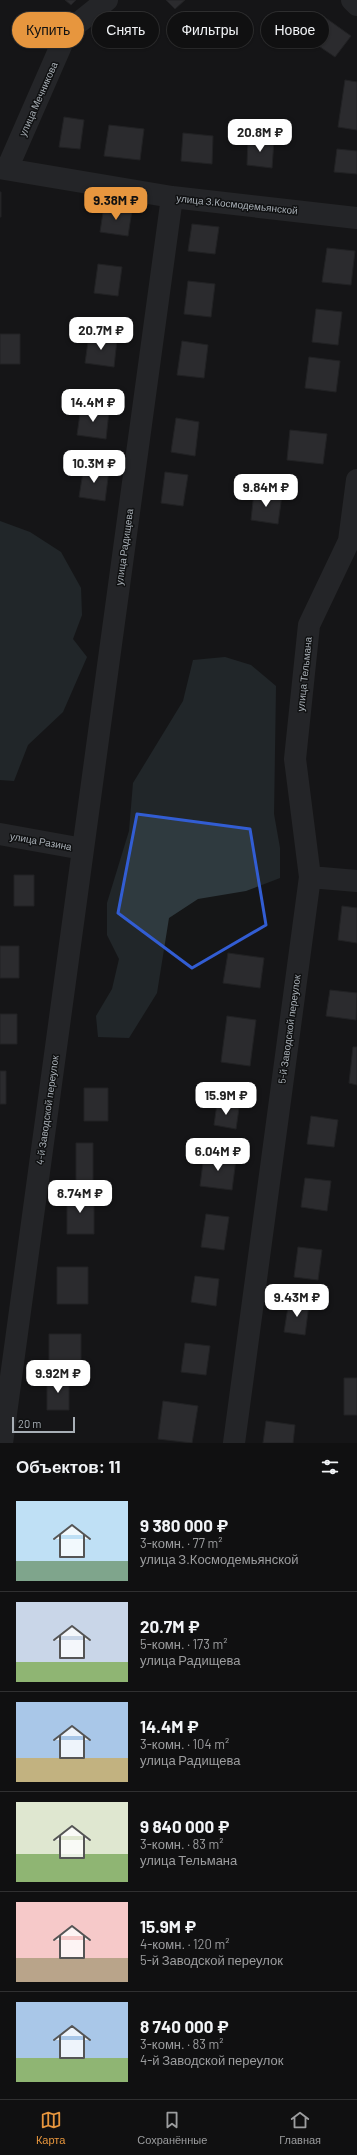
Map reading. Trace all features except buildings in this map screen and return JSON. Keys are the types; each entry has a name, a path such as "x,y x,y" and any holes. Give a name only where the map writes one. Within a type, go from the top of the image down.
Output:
{"street":[{"name":"улица Мечникова","path":"4,169 68,32 106,0"},
{"path":"352,0 357,5"},
{"name":"улица З.Космодемьянской","path":"4,169 172,197 357,218"},
{"name":"улица Радищева","path":"83,849 172,197"},
{"name":"улица Тельмана","path":"310,877 295,759 309,625 349,541 357,480"},
{"name":"улица Разина","path":"0,834 83,849"},
{"name":"4-й Заводской переулок","path":"2,1443 83,849"},
{"path":"310,877 357,881"},
{"name":"5-й Заводской переулок","path":"234,1443 310,877"}],"highlighted area":[{"path":"137,814 250,829 266,925 192,968 118,913"}],"shaded area":[{"path":"0,521 30,532 61,552 81,588 82,615 73,639 87,657 63,712 28,745 14,781 0,780"},
{"path":"225,657 251,665 276,686 274,814 280,848 280,878 246,891 198,899 169,918 157,993 129,1038 98,1037 96,1016 112,989 119,959 107,935 107,903 129,831 133,783 183,701 193,660"}]}
